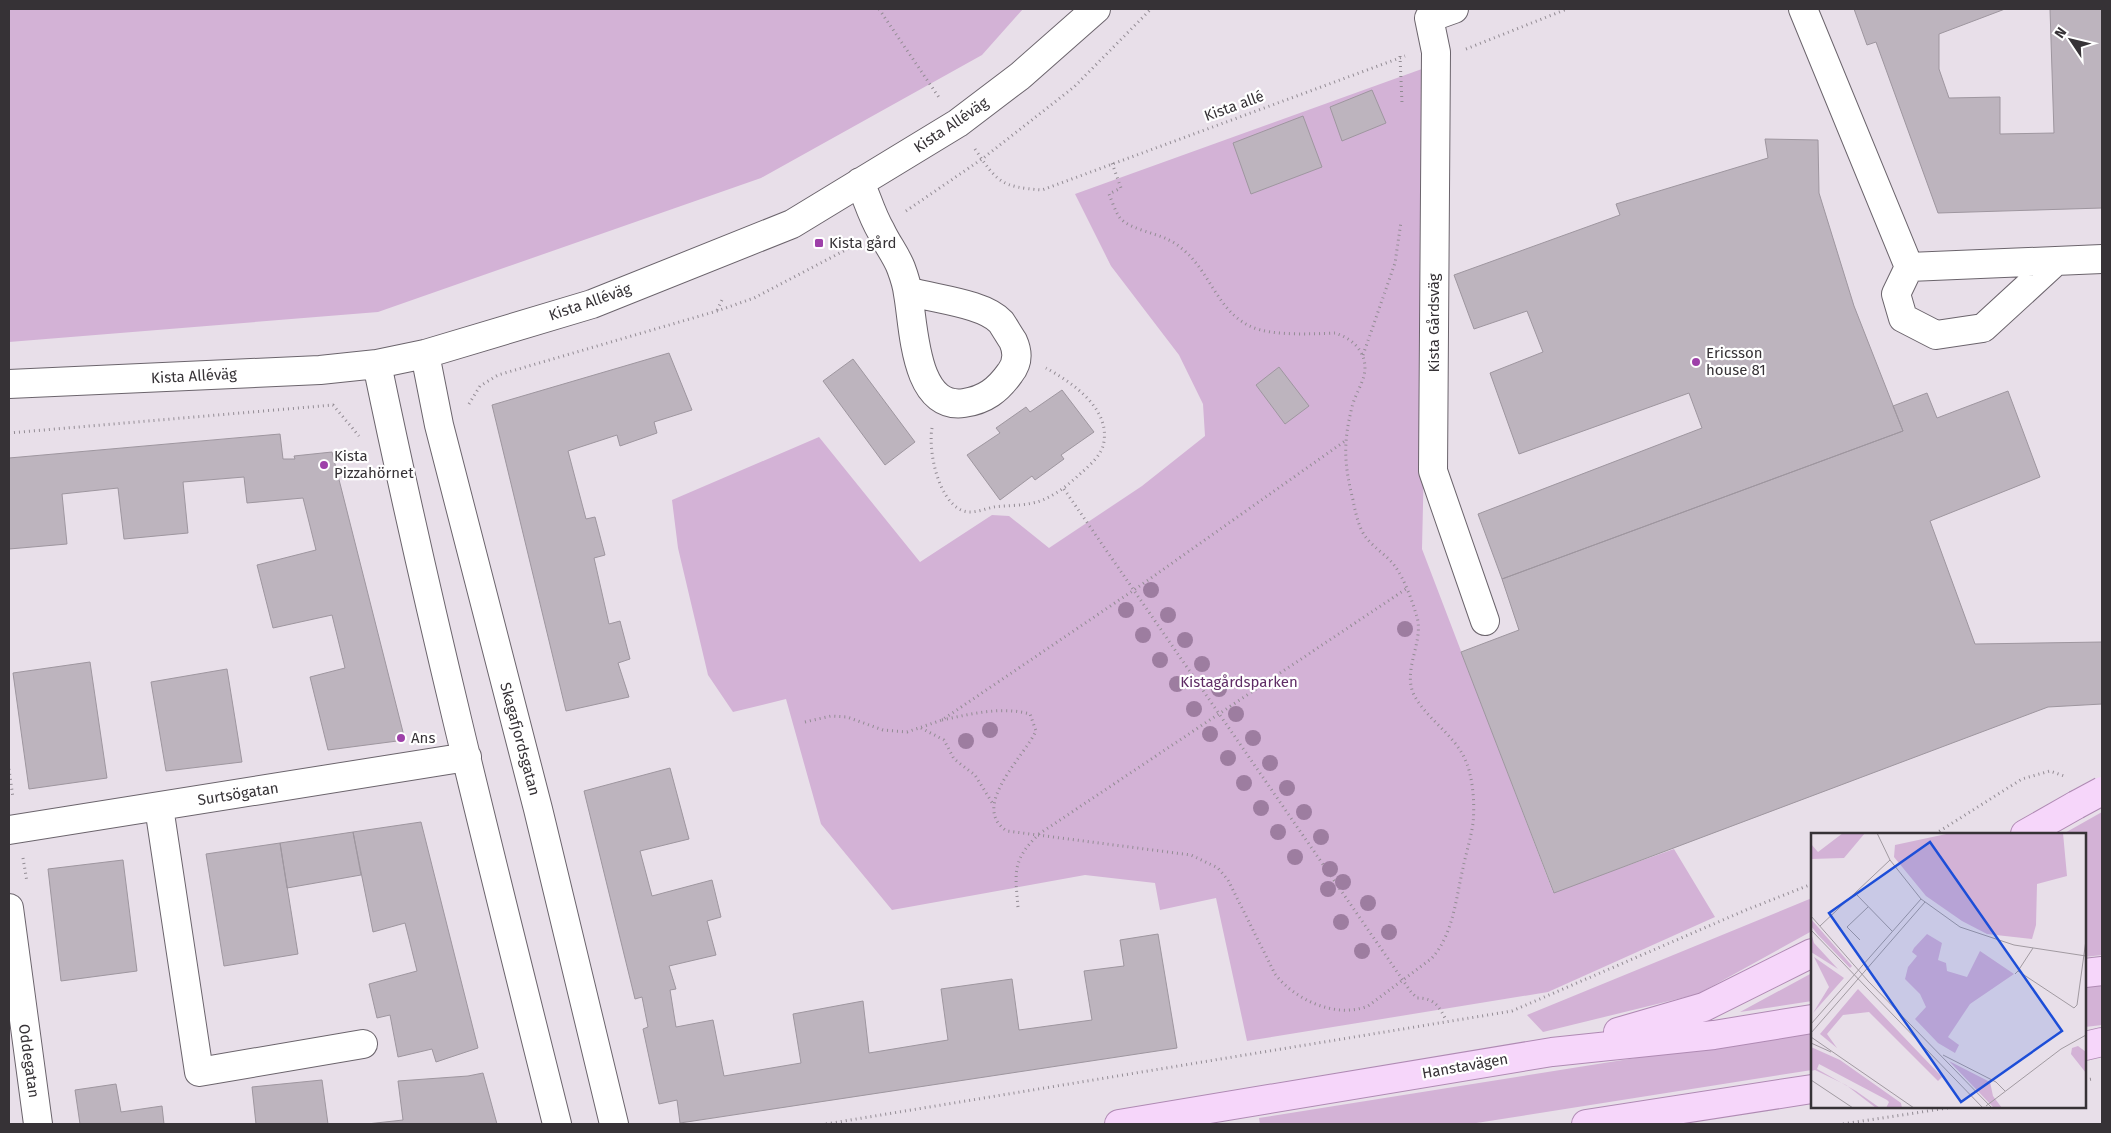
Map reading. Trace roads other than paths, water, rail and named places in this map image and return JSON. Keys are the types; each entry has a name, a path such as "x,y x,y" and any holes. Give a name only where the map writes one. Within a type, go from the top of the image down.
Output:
{"main road":[{"path":"2027,833 2102,791"},
{"path":"1552,1052 1704,1007 1811,954"},
{"path":"2086,974 2102,971"},
{"name":"Hanstavägen","path":"1119,1124 1238,1115 1552,1052 1714,1035 1811,1019"},
{"path":"2086,1046 2102,1042"},
{"path":"1586,1124 1811,1089"}],"street":[{"name":"Kista Alléväg","path":"9,384 320,370 377,364 425,354 592,304 792,224 958,123 1020,76 1096,9"},
{"path":"1803,9 1909,267 1896,294 1903,318 1936,335 1983,328 2056,261"},
{"name":"Kista Gårdsväg","path":"1436,12 1433,472 1485,621"},
{"path":"860,182 880,230 900,267 908,291 918,363 928,385 938,397 948,402 962,404 991,394 1014,369 1017,357 1014,345 1000,320 986,311 968,305 930,298 908,291"},
{"path":"1909,267 2102,259"},
{"name":"Skagafjordsgatan","path":"425,354 439,425 538,809 614,1124"},
{"path":"377,364 467,756 557,1124"},
{"name":"Surtsögatan","path":"9,830 467,756"},
{"path":"159,807 199,1072 363,1044"},
{"name":"Oddegatan","path":"9,908 38,1124"}],"place":[{"name":"Kista gård","path":"819,243"},
{"name":"Ericsson house 81","path":"1696,362"},
{"name":"Kista Pizzahörnet","path":"324,465"},
{"name":"Ans","path":"401,738"}],"park label":[{"name":"Kistagårdsparken","path":"1239,682"}]}
